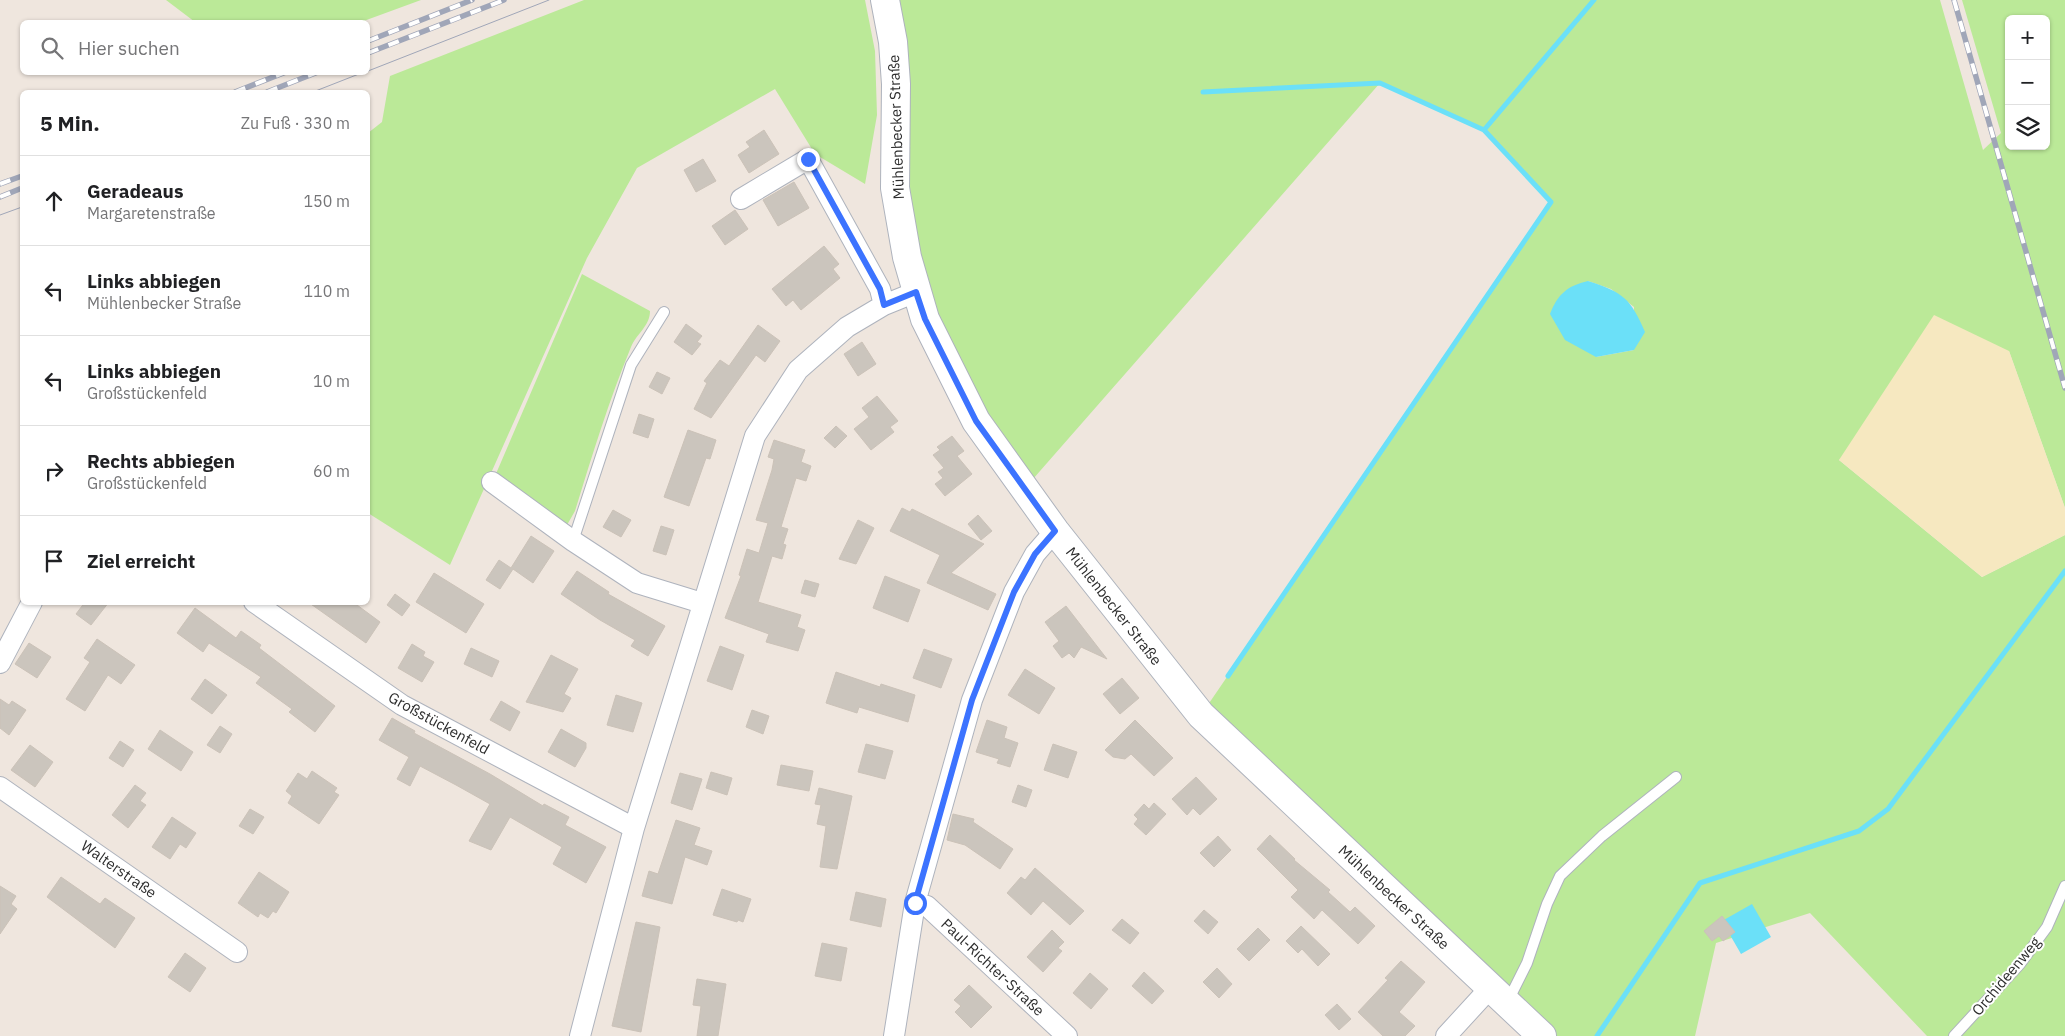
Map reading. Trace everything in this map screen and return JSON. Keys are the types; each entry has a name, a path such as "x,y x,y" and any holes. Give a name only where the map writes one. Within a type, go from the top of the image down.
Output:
{"main road":[{"name":"Mühlenbecker Straße","path":"885,0 893,42 896,84 895,188 907,257 925,319 976,421 1055,531 1201,715 1542,1036"}],"street":[{"path":"741,200 808,159 880,289 884,305"},
{"path":"580,1036 634,828 755,436 798,370 847,327 884,305 916,292"},
{"path":"492,482 573,541 637,583 702,603"},
{"path":"894,1036 915,903 972,700 1014,592 1035,554 1055,531"},
{"path":"0,663 30,605"},
{"name":"Großstückenfeld","path":"258,605 402,704 634,828"},
{"name":"Walterstraße","path":"0,787 237,952"},
{"name":"Paul-Richter-Straße","path":"915,903 927,906 1067,1036"},
{"path":"1446,1036 1499,995"}],"lane":[{"path":"573,541 631,365 664,312"},
{"path":"1499,995 1527,964 1547,904 1560,876 1602,836 1676,777"},
{"name":"Orchideenweg","path":"1954,1036 2025,957 2047,927 2065,886"}],"green space":[{"path":"166,0 421,0 366,20 192,20"},
{"path":"584,0 865,0 875,51 877,115 865,184 815,154 775,89 637,168 587,258 450,565 370,514 370,131 382,122 390,76"},
{"path":"891,0 1940,0 1983,150 2001,133 1962,0 2065,0 2065,508 2009,351 1839,460 1982,577 2065,535 2065,1036 1927,1036 1810,913 1716,943 1695,1036 1542,1036 1201,715 1551,202 1484,130 1380,83 1033,479 986,415 916,292","holes":["1588,281 1611,289 1634,307 1634,350 1596,357"]},
{"path":"582,274 650,311 648,321 631,347 623,367 601,428 575,511 567,525 495,476"}],"sand":[{"path":"1934,315 2009,351 2065,508 2065,535 1982,577 1839,460"}],"water":[{"path":"1588,281 1618,293 1630,304 1645,332 1634,350 1596,357 1565,340 1550,314 1556,301 1564,292 1574,285"},
{"path":"1752,904 1771,937 1741,954 1722,921"}],"building":[{"path":"764,130 779,154 749,173 738,155 750,147 746,142"},
{"path":"703,159 716,181 696,192 684,170"},
{"path":"794,182 809,208 778,226 763,200"},
{"path":"735,210 748,229 725,245 712,226"},
{"path":"824,246 839,264 833,269 840,278 801,310 793,300 786,306 772,289"},
{"path":"686,324 702,336 697,342 701,344 692,355 674,342"},
{"path":"758,325 780,341 765,362 756,355 711,418 694,409 707,383 704,381 720,360 729,366"},
{"path":"862,342 876,364 858,376 844,354"},
{"path":"657,372 670,378 662,394 649,387"},
{"path":"877,396 898,421 890,427 894,432 871,450 854,429 869,417 862,408"},
{"path":"639,414 654,419 648,438 633,433"},
{"path":"836,426 847,436 835,448 824,438"},
{"path":"688,430 716,440 710,459 706,458 689,506 664,497"},
{"path":"952,436 964,451 957,456 972,474 945,496 935,484 943,478 938,472 944,468 933,455 940,450 937,447"},
{"path":"774,440 805,450 801,462 811,466 806,481 796,478 781,527 788,529 783,544 786,545 782,559 772,556 758,602 801,615 797,627 805,630 798,651 766,642 769,634 725,618 741,576 739,575 747,549 759,553 768,523 756,520 772,470 774,459 768,457"},
{"path":"902,508 910,512 912,509 984,544 951,573 996,594 988,610 927,583 940,555 890,531"},
{"path":"613,510 631,520 621,537 603,527"},
{"path":"978,515 992,531 981,540 968,524"},
{"path":"858,520 874,528 856,564 839,559"},
{"path":"661,526 674,530 666,555 653,551"},
{"path":"531,536 554,551 533,583 513,569 500,589 486,580 499,560 511,568"},
{"path":"577,571 609,592 608,594 665,626 648,656 631,646 635,640 561,594"},
{"path":"434,573 484,604 466,633 416,602"},
{"path":"885,576 920,590 908,622 873,608"},
{"path":"805,580 819,584 815,597 801,593"},
{"path":"395,594 410,605 402,616 387,605"},
{"path":"83,605 107,605 91,625 76,614"},
{"path":"312,605 357,605 380,622 366,643"},
{"path":"1066,606 1107,659 1081,647 1074,658 1069,653 1062,658 1053,646 1059,641 1045,622"},
{"path":"195,608 236,638 241,631 261,645 259,648 335,706 315,732 289,712 292,709 256,683 261,677 209,643 203,652 177,633"},
{"path":"97,639 135,665 121,684 108,675 85,711 66,699 90,662 84,658"},
{"path":"29,643 51,657 37,678 15,664"},
{"path":"412,644 425,652 423,656 434,662 422,682 398,668"},
{"path":"720,646 744,655 732,690 707,681"},
{"path":"471,648 499,661 492,677 464,664"},
{"path":"924,649 952,659 941,688 913,678"},
{"path":"551,655 578,669 564,694 571,698 563,712 526,702"},
{"path":"1025,669 1055,688 1039,714 1008,695"},
{"path":"836,672 880,687 881,684 915,695 908,722 859,707 857,713 826,703"},
{"path":"1122,678 1139,698 1120,714 1103,694"},
{"path":"205,679 227,695 212,714 191,699"},
{"path":"616,695 642,703 633,732 607,725"},
{"path":"0,699 9,705 12,701 26,710 9,735 0,728"},
{"path":"501,701 520,712 510,731 490,720"},
{"path":"752,710 769,716 763,734 746,727"},
{"path":"392,718 415,731 414,733 490,774 543,806 544,804 569,817 565,825 606,847 586,883 553,864 562,847 510,817 491,850 469,841 490,804 420,766 410,786 397,779 409,757 379,740"},
{"path":"987,720 1007,727 1004,738 1018,743 1010,767 997,763 999,759 976,752"},
{"path":"1135,720 1173,758 1154,776 1131,754 1125,759 1113,757 1105,750"},
{"path":"220,726 232,734 220,753 207,745"},
{"path":"561,729 586,743 586,748 575,767 548,752"},
{"path":"160,730 193,752 181,771 148,749"},
{"path":"120,741 134,750 123,767 109,758"},
{"path":"866,744 893,751 885,779 858,772"},
{"path":"1053,744 1077,752 1068,778 1044,770"},
{"path":"30,745 53,762 35,787 11,770"},
{"path":"781,765 813,771 809,791 777,785"},
{"path":"312,771 337,788 334,792 339,795 319,824 288,803 292,796 286,791 298,773 307,779"},
{"path":"711,772 732,778 727,795 706,788"},
{"path":"680,773 702,779 692,810 671,803"},
{"path":"1196,777 1217,799 1200,815 1193,808 1187,815 1172,799"},
{"path":"135,785 146,793 140,801 146,805 128,828 112,815"},
{"path":"1018,785 1032,790 1026,807 1012,802"},
{"path":"819,788 852,796 837,869 820,867 826,826 817,824 821,805 815,804"},
{"path":"1154,803 1166,814 1146,835 1134,824 1138,819 1134,815 1144,804 1149,809"},
{"path":"250,809 264,817 253,834 239,826"},
{"path":"953,814 974,819 973,822 1013,849 1000,869 965,845 947,840"},
{"path":"172,817 196,833 186,848 180,844 170,859 152,847"},
{"path":"676,820 700,828 694,845 712,851 707,865 685,857 672,904 642,896 649,871 658,874"},
{"path":"1270,835 1294,860 1330,890 1328,892 1350,912 1355,907 1375,926 1358,944 1322,910 1314,919 1291,897 1298,890 1257,849"},
{"path":"1218,836 1231,850 1214,867 1200,853"},
{"path":"1035,868 1084,911 1070,925 1043,901 1031,915 1007,893 1021,877 1025,880"},
{"path":"259,872 289,892 276,913 273,911 268,918 260,913 258,917 238,903"},
{"path":"61,877 100,904 105,898 135,918 115,948 47,897"},
{"path":"0,886 16,896 11,904 17,909 0,934"},
{"path":"722,889 751,899 743,922 713,915"},
{"path":"856,892 886,899 881,927 850,920"},
{"path":"1204,910 1218,922 1208,934 1194,921"},
{"path":"1722,916 1735,932 1723,941 1719,936 1712,941 1704,931"},
{"path":"1122,919 1139,933 1130,944 1112,930"},
{"path":"636,922 660,927 641,1032 612,1026"},
{"path":"1301,926 1330,954 1318,966 1302,949 1298,953 1286,941"},
{"path":"1258,928 1270,940 1249,961 1237,949"},
{"path":"1052,930 1064,942 1058,948 1062,951 1043,972 1027,957"},
{"path":"822,943 847,948 841,981 815,976"},
{"path":"185,953 206,968 190,992 168,977"},
{"path":"1401,961 1425,982 1399,1012 1415,1026 1405,1036 1383,1036 1358,1012 1388,980 1385,978"},
{"path":"1217,968 1232,984 1219,998 1203,982"},
{"path":"1144,972 1164,991 1152,1004 1132,986"},
{"path":"1090,973 1108,989 1091,1009 1073,993"},
{"path":"697,979 726,984 718,1036 697,1036 701,1006 693,1005"},
{"path":"969,985 992,1007 971,1028 955,1012 961,1006 954,1000"},
{"path":"1337,1004 1351,1019 1339,1030 1325,1015"}],"waterway":[{"path":"1228,676 1551,202 1484,130 1594,0"},
{"path":"1203,92 1380,83 1484,130"},
{"path":"1597,1036 1700,883 1859,831 1888,809 2065,571"}],"tram line":[{"path":"370,70 549,0"},
{"path":"318,90 356,75"},
{"path":"0,215 20,208"}],"railway":[{"path":"370,40 472,0"},
{"path":"370,52 504,0"},
{"path":"1954,0 2065,388"},
{"path":"240,90 278,75"},
{"path":"272,90 310,75"},
{"path":"0,184 20,177"},
{"path":"0,197 20,189"}],"route":[{"path":"808,159 880,289 884,305 916,292 925,319 976,421 1055,531 1035,554 1014,592 972,700 915,903"}]}
